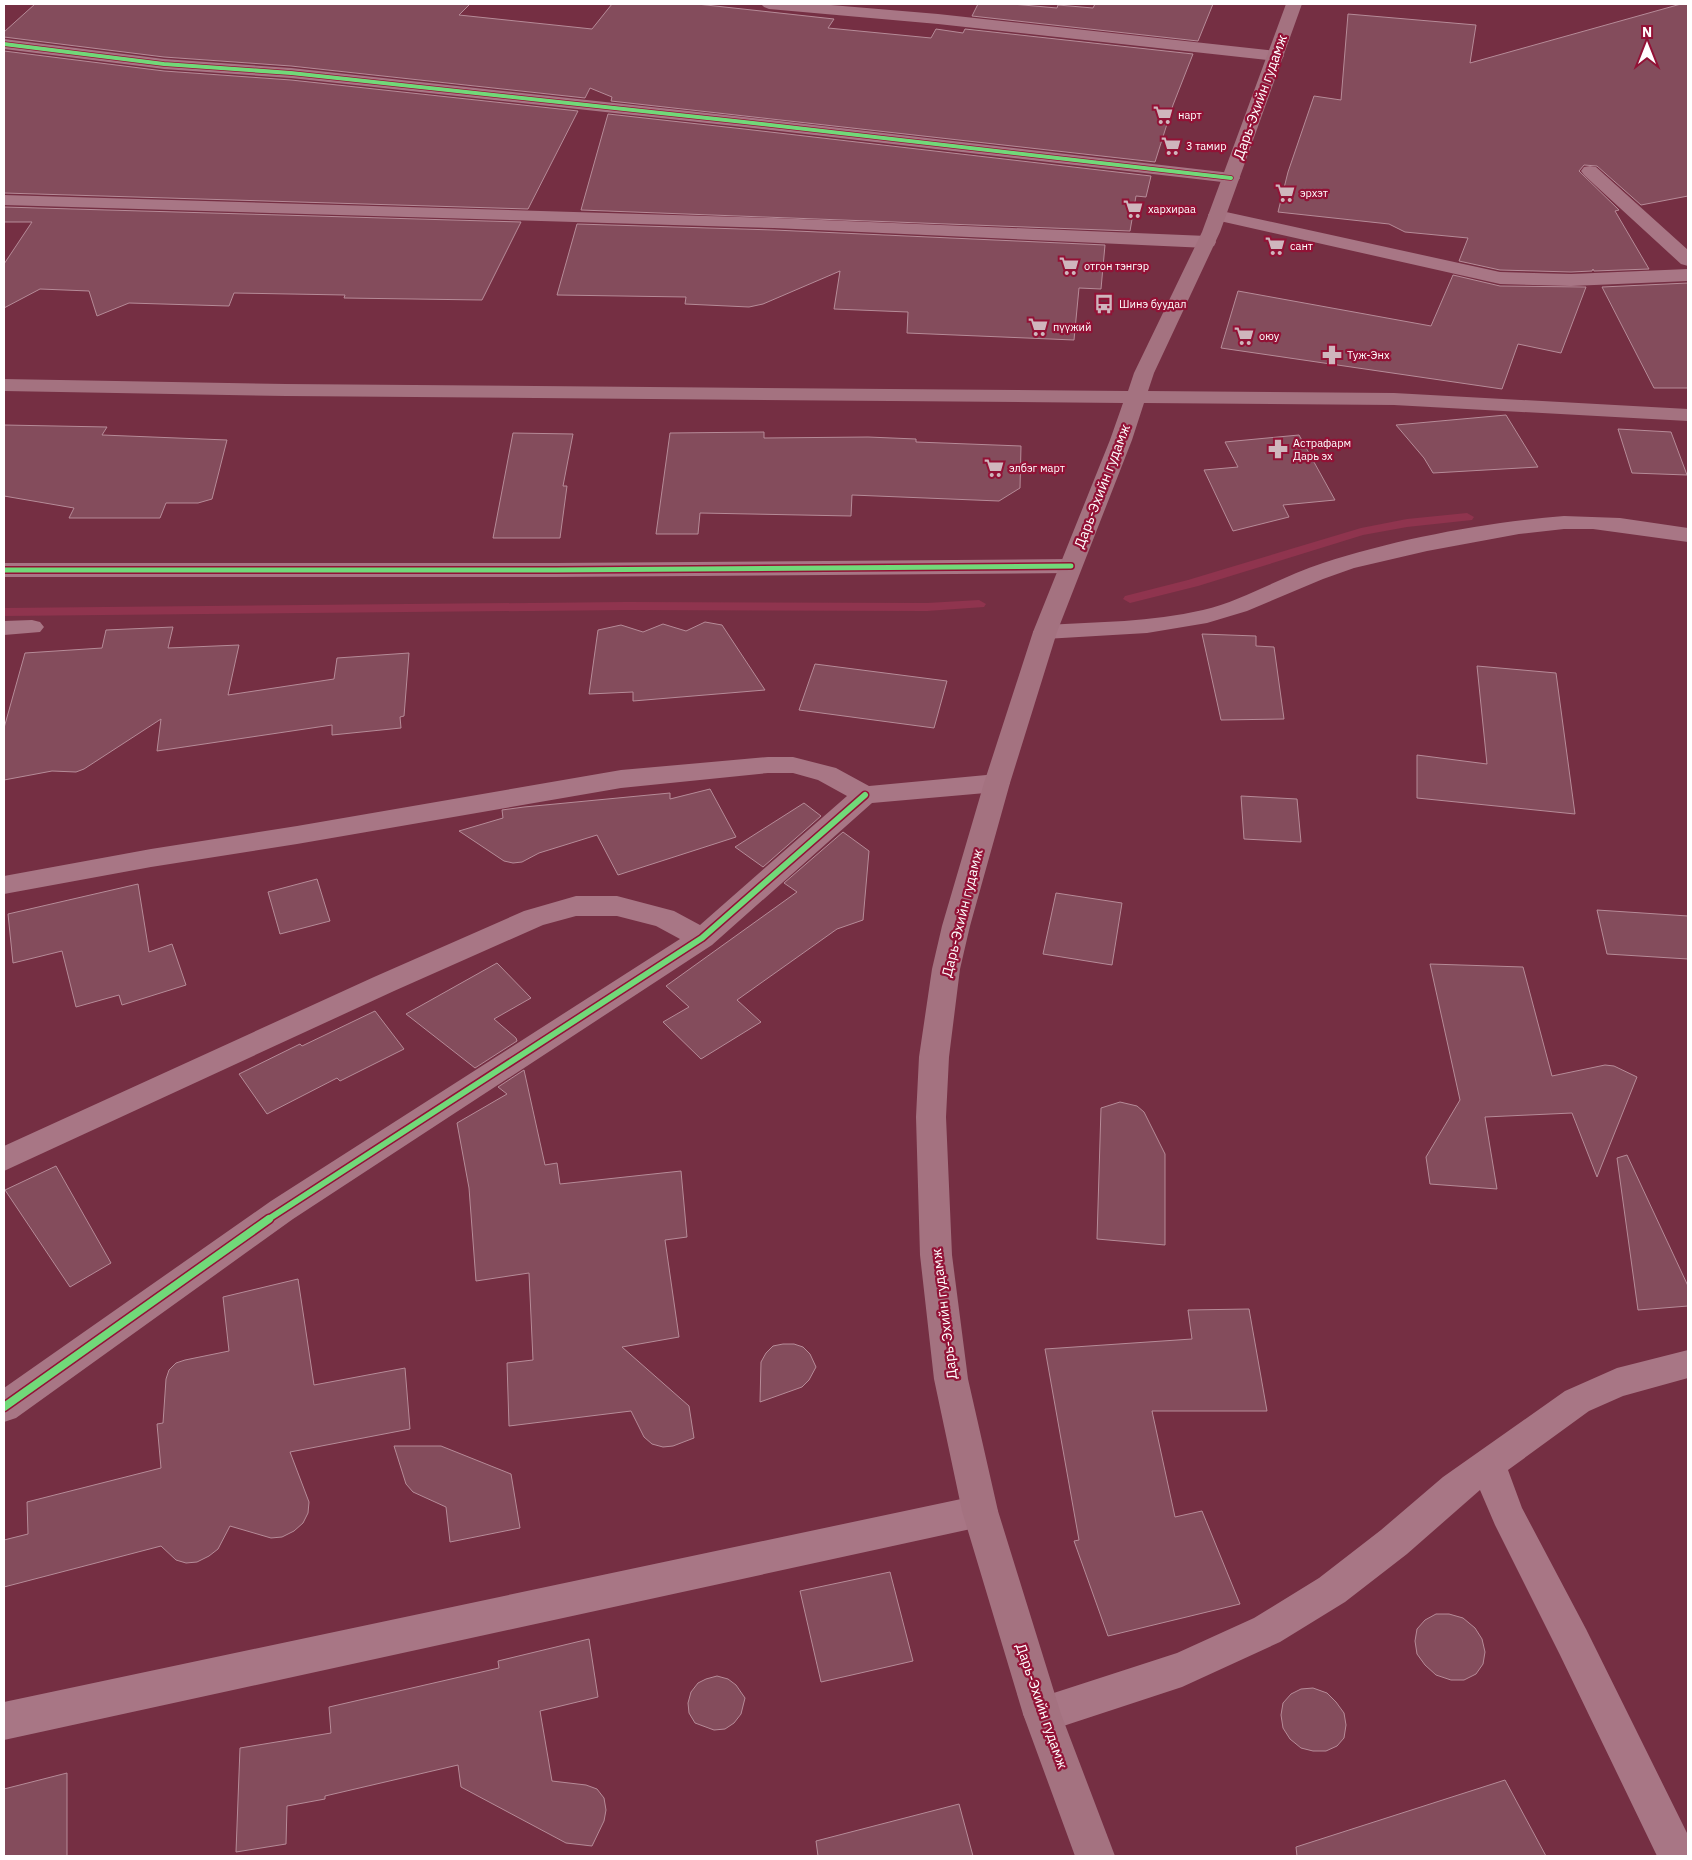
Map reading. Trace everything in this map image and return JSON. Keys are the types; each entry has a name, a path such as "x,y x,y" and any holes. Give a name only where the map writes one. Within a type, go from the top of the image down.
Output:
{"main road":[{"name":"Дарь-Эхийн гудамж","path":"1095,1856 1042,1714 980,1511 951,1379 936,1255 931,1117 934,1056 946,969 956,926 997,783 1045,632 1144,373 1207,242 1294,4"},
{"path":"4,386 1394,399 1688,415"}],"street":[{"path":"769,4 938,19 1276,56"},
{"path":"4,44 164,64 291,73 744,122 1231,178"},
{"path":"1590,171 1688,260"},
{"path":"4,200 774,223 1207,242"},
{"path":"1217,215 1500,278 1580,280 1688,275"},
{"path":"1045,632 1150,626 1209,616 1261,598 1303,578 1331,568 1398,550 1524,528 1571,523 1598,523 1688,535"},
{"path":"4,570 556,570 1071,566"},
{"path":"4,628 32,627"},
{"path":"4,885 151,858 622,779 768,765 793,765 827,774 865,795 997,783"},
{"path":"4,1407 282,1210 702,938 865,795"},
{"path":"4,1160 384,984 534,918 576,906 617,906 664,918 702,938"},
{"path":"1042,1714 1182,1669 1267,1630 1332,1590 1394,1542 1455,1488 1577,1401 1617,1383 1688,1364"},
{"path":"1488,1464 1507,1514 1573,1642 1678,1856"},
{"path":"4,1721 980,1511"}],"building":[{"path":"35,4 470,4 459,15 592,29 612,4 697,4 834,19 828,28 931,38 936,29 963,33 965,29 1193,54 1173,105 1155,162 611,101 612,97 590,88 585,98 291,66 164,57 4,37 4,32"},
{"path":"978,4 1012,4 1057,8 1058,5 1093,8 1095,4 1213,4 1198,41 972,16"},
{"path":"1681,4 1688,4 1688,196 1641,205 1597,166 1584,165 1579,171 1619,210 1615,211 1649,269 1594,271 1593,269 1592,271 1571,272 1500,270 1459,261 1468,238 1405,232 1389,224 1278,212 1288,172 1314,96 1341,100 1348,14 1476,25 1470,63"},
{"path":"4,51 164,71 291,80 578,111 528,209 4,193"},
{"path":"608,114 1151,176 1146,197 1136,196 1130,231 581,210"},
{"path":"4,207 521,222 482,300 344,298 345,295 234,293 229,306 129,303 97,316 89,291 40,289 4,308 4,264 32,222 4,222"},
{"path":"577,224 774,230 1105,245 1101,289 1079,288 1074,340 907,333 908,312 834,309 840,271 763,304 749,307 685,304 686,297 557,295"},
{"path":"1453,275 1500,286 1586,287 1561,353 1518,344 1502,389 1221,348 1238,291 1431,326"},
{"path":"1688,283 1688,388 1654,388 1602,287"},
{"path":"1506,415 1538,467 1433,473 1424,458 1396,425"},
{"path":"4,425 107,427 102,435 227,440 212,499 198,503 166,503 160,518 69,518 74,508 4,496"},
{"path":"1618,429 1671,432 1687,475 1632,473"},
{"path":"764,432 764,438 868,437 916,439 916,442 1021,446 1020,488 999,501 852,495 851,516 700,513 698,534 656,534 670,433"},
{"path":"513,433 573,434 563,486 567,486 560,538 493,538"},
{"path":"1299,435 1335,500 1283,505 1289,517 1233,531 1204,470 1238,467 1225,442"},
{"path":"705,622 722,625 765,690 633,701 633,692 589,694 598,630 621,625 643,632 663,624 686,631"},
{"path":"173,627 168,648 239,645 228,695 334,679 337,658 409,653 404,716 400,717 401,728 332,735 332,725 157,751 161,719 84,769 76,772 52,771 4,780 4,728 25,653 102,648 106,630"},
{"path":"1202,634 1256,636 1256,646 1274,647 1284,719 1221,720"},
{"path":"815,664 947,681 934,728 799,710"},
{"path":"1477,666 1556,673 1575,814 1417,798 1417,755 1487,764"},
{"path":"710,789 736,837 618,875 597,835 539,853 522,862 513,863 504,861 459,831 503,818 502,810 670,793 670,799"},
{"path":"1241,796 1297,799 1301,842 1244,839"},
{"path":"804,803 821,816 763,867 735,847"},
{"path":"843,832 869,851 863,920 837,929 737,1000 761,1022 701,1059 663,1022 689,1007 666,986 797,892 784,883"},
{"path":"317,879 330,921 280,934 268,892"},
{"path":"138,884 149,952 172,944 186,985 122,1005 119,995 76,1007 62,951 13,963 8,914"},
{"path":"1056,893 1122,903 1112,965 1043,954"},
{"path":"1597,910 1688,916 1688,959 1607,954"},
{"path":"497,963 531,998 494,1019 517,1041 475,1068 406,1014"},
{"path":"1430,964 1523,967 1552,1076 1605,1065 1614,1066 1637,1077 1597,1177 1572,1113 1485,1117 1497,1189 1430,1184 1426,1157 1460,1100"},
{"path":"375,1011 404,1049 340,1081 337,1078 267,1114 239,1074 300,1044 302,1046"},
{"path":"524,1070 545,1165 557,1163 560,1184 681,1171 687,1237 665,1240 679,1337 622,1347 689,1406 694,1438 673,1446 663,1447 652,1444 644,1437 631,1411 509,1426 507,1363 533,1360 529,1273 476,1281 469,1188 457,1123 507,1094 498,1087"},
{"path":"1120,1102 1137,1106 1144,1112 1165,1154 1165,1245 1097,1239 1101,1108"},
{"path":"1627,1155 1688,1286 1688,1306 1638,1310 1617,1158"},
{"path":"56,1166 111,1263 70,1287 5,1190"},
{"path":"298,1279 314,1385 405,1368 410,1429 290,1452 309,1502 308,1513 303,1523 294,1531 282,1537 271,1538 230,1526 218,1549 197,1562 186,1563 176,1560 161,1546 4,1587 4,1540 28,1534 27,1502 161,1468 157,1424 163,1423 166,1379 169,1370 176,1363 185,1360 229,1351 223,1297"},
{"path":"1249,1309 1267,1411 1152,1411 1175,1517 1202,1511 1240,1604 1108,1636 1074,1541 1079,1540 1045,1349 1192,1339 1188,1310"},
{"path":"794,1344 803,1347 810,1354 816,1367 809,1380 802,1387 760,1402 761,1362 773,1346"},
{"path":"394,1446 441,1446 511,1474 520,1528 450,1542 446,1507 413,1492 406,1484"},
{"path":"890,1572 913,1661 821,1682 800,1591"},
{"path":"1436,1614 1449,1614 1463,1618 1475,1628 1482,1639 1485,1652 1483,1664 1476,1674 1464,1680 1451,1680 1436,1675 1417,1654 1415,1641 1417,1629 1425,1620"},
{"path":"589,1639 598,1697 540,1711 552,1781 586,1785 597,1789 604,1798 606,1810 604,1821 592,1846 566,1843 461,1787 458,1765 325,1796 325,1799 287,1806 286,1844 236,1852 240,1748 331,1733 329,1707 499,1668 498,1661"},
{"path":"717,1676 728,1679 736,1685 745,1698 741,1714 734,1723 725,1729 714,1730 695,1723 689,1713 688,1703 691,1692 698,1683"},
{"path":"1313,1688 1327,1693 1344,1713 1346,1725 1344,1738 1337,1746 1326,1751 1313,1751 1301,1748 1290,1739 1283,1728 1281,1715 1283,1703 1291,1694 1301,1689"},
{"path":"67,1773 67,1856 4,1856 4,1789"},
{"path":"1505,1780 1546,1856 1297,1856 1296,1847"},
{"path":"959,1804 973,1856 818,1856 816,1841"}],"waterway":[{"path":"1130,599 1193,583 1361,532 1407,523 1467,517"},
{"path":"4,612 626,606 927,607 979,604"}],"cycle path":[{"path":"4,44 164,64 291,73 744,122 1231,178"},
{"path":"4,570 556,570 1071,566"},
{"path":"4,1407 282,1210 702,938 865,795"}],"place":[{"name":"нарт","path":"1163,115"},
{"name":"3 тамир","path":"1171,146"},
{"name":"эрхэт","path":"1285,193"},
{"name":"хархираа","path":"1133,209"},
{"name":"сант","path":"1275,246"},
{"name":"отгон тэнгэр","path":"1069,266"},
{"name":"Шинэ буудал","path":"1104,304"},
{"name":"пүүжий","path":"1038,327"},
{"name":"оюу","path":"1244,336"},
{"name":"Туж-Энх","path":"1332,355"},
{"name":"Астрафарм Дарь эх","path":"1278,449"},
{"name":"элбэг март","path":"994,468"}]}
